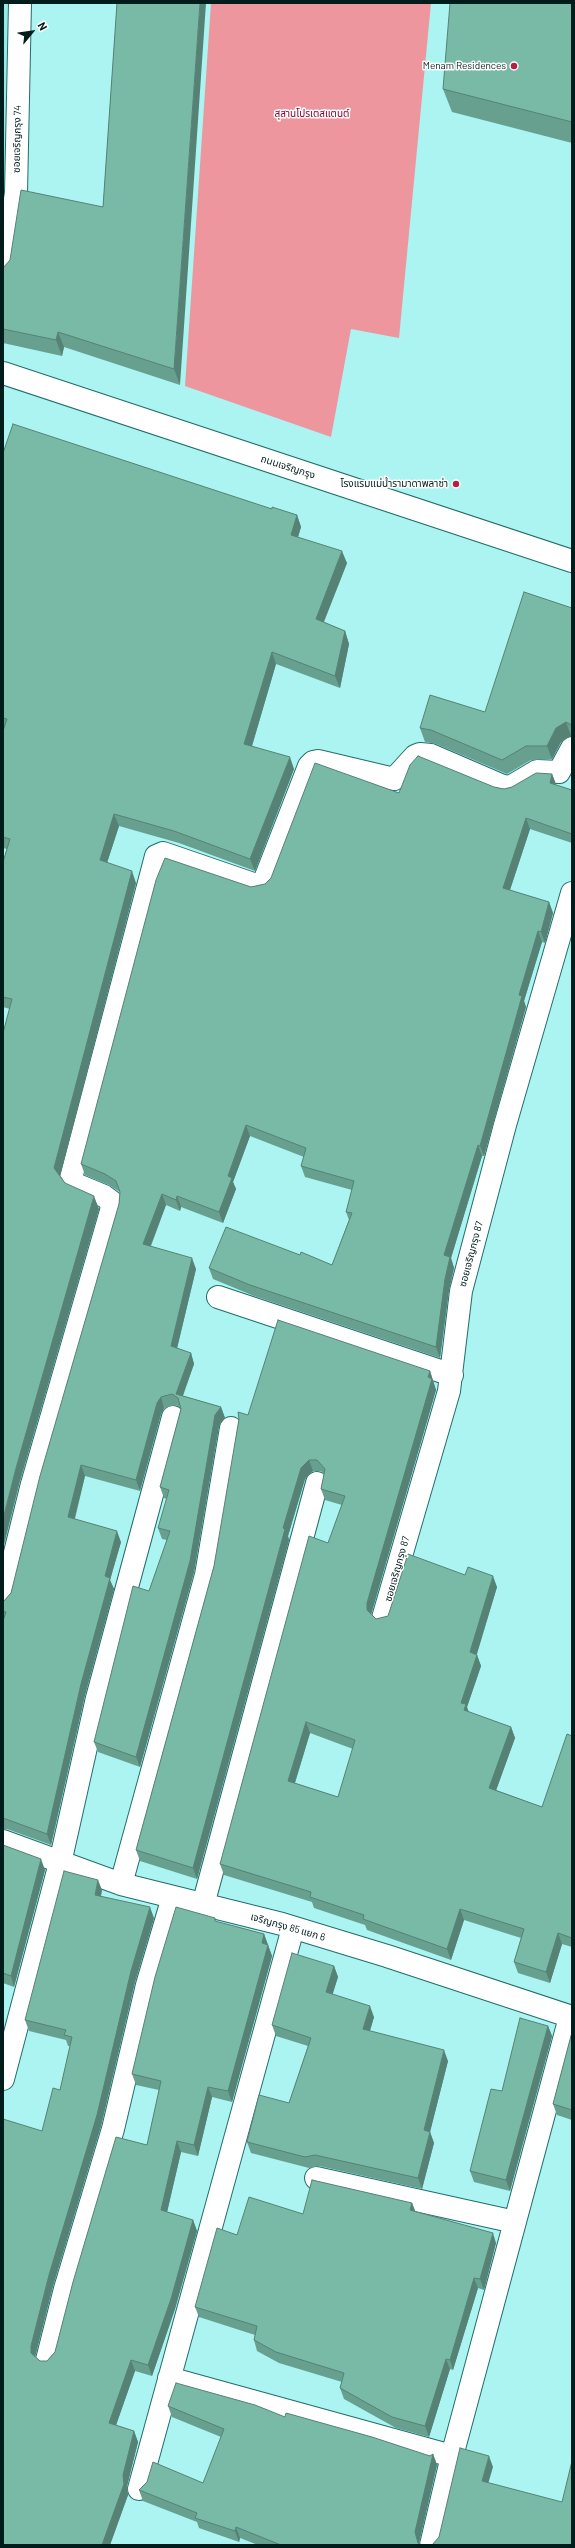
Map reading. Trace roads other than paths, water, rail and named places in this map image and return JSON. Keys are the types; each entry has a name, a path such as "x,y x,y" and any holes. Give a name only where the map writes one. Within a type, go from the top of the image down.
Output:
{"street":[{"name":"ซอยเจริญกรุง 74","path":"3,273 16,193 20,3"},
{"name":"ถนนเจริญกรุง","path":"3,373 572,562"},
{"path":"3,1601 34,1477 111,1211 112,1202 104,1196 75,1184 70,1178 156,856 163,853 259,886 263,884 309,766 313,762 318,761 394,779 415,756 420,754 431,755 503,786 510,787 537,771 559,772 572,748"},
{"name":"ซอยเจริญกรุง 87","path":"383,1618 452,1376 461,1291 506,1125 572,893"},
{"path":"218,1297 452,1376"},
{"path":"3,2079 60,1863 96,1698 173,1417"},
{"path":"121,1884 206,1575 232,1428"},
{"path":"204,1905 317,1483"},
{"name":"เจริญกรุง 85 แยก 6","path":"3,1841 121,1884 293,1928 387,1956 571,2017"},
{"path":"47,2360 65,2289 113,2129 147,1986 173,1897"},
{"path":"139,2489 293,1928"},
{"path":"431,2545 452,2456 571,2017"},
{"path":"316,2178 515,2222"},
{"path":"169,2378 452,2456"}],"place":[{"name":"Menam Residences","path":"514,66"},
{"name":"โรงแรมแม่น้ำรามาดาพลาซ่า","path":"456,484"}],"park label":[{"name":"สุสานโปรเตสแตนต์","path":"312,114"}]}
